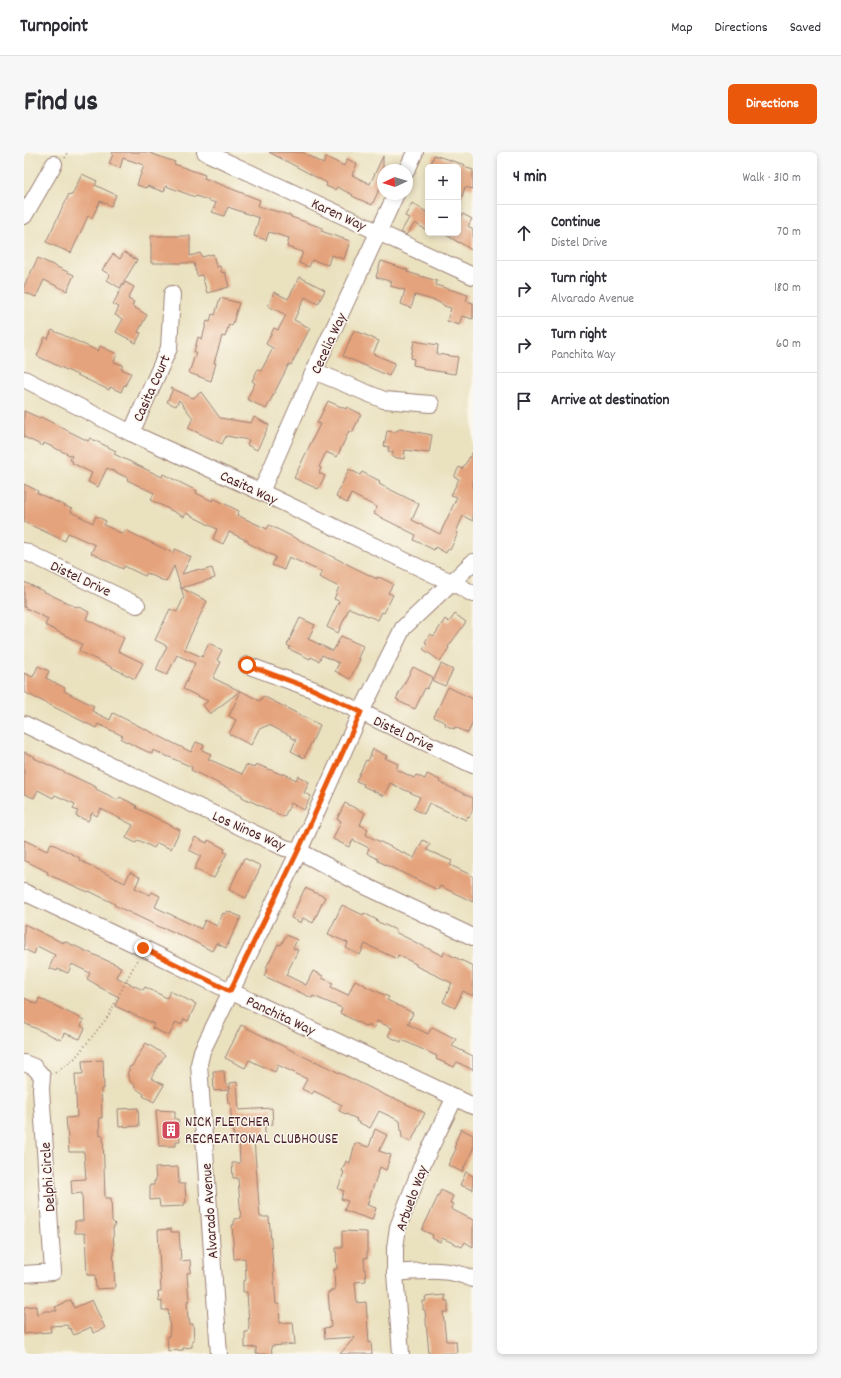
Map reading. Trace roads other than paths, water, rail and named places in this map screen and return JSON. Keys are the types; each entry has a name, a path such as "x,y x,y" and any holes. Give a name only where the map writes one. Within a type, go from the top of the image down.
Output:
{"street":[{"name":"Karen Way","path":"205,152 473,276"},
{"path":"410,164 416,152"},
{"path":"24,216 54,164"},
{"name":"Cecelia Way","path":"261,492 314,371 393,200"},
{"name":"Casita Court","path":"131,433 169,348 172,294"},
{"path":"314,371 384,400 431,404"},
{"name":"Casita Way","path":"24,379 131,433 261,492 434,575 452,582 473,594"},
{"name":"Distel Drive","path":"24,551 138,605"},
{"name":"Alvarado Avenue","path":"218,1354 199,1064 202,1051 298,851 361,712 403,628 473,562"},
{"name":"Distel Drive","path":"247,665 312,689 473,765"},
{"name":"Los Ninos Way","path":"24,724 285,848 298,851 361,884 473,937"},
{"name":"Panchita Way","path":"24,892 473,1106"},
{"name":"Delphi Circle","path":"24,1063 34,1067 42,1076 41,1089 53,1272 24,1274"},
{"name":"Arbuelo Way","path":"401,1354 395,1273 395,1248 398,1226 422,1165 455,1097"},
{"path":"395,1273 438,1271 453,1272 473,1279"}],"place":[{"name":"NICK FLETCHER RECREATIONAL CLUBHOUSE","path":"171,1130"}]}
